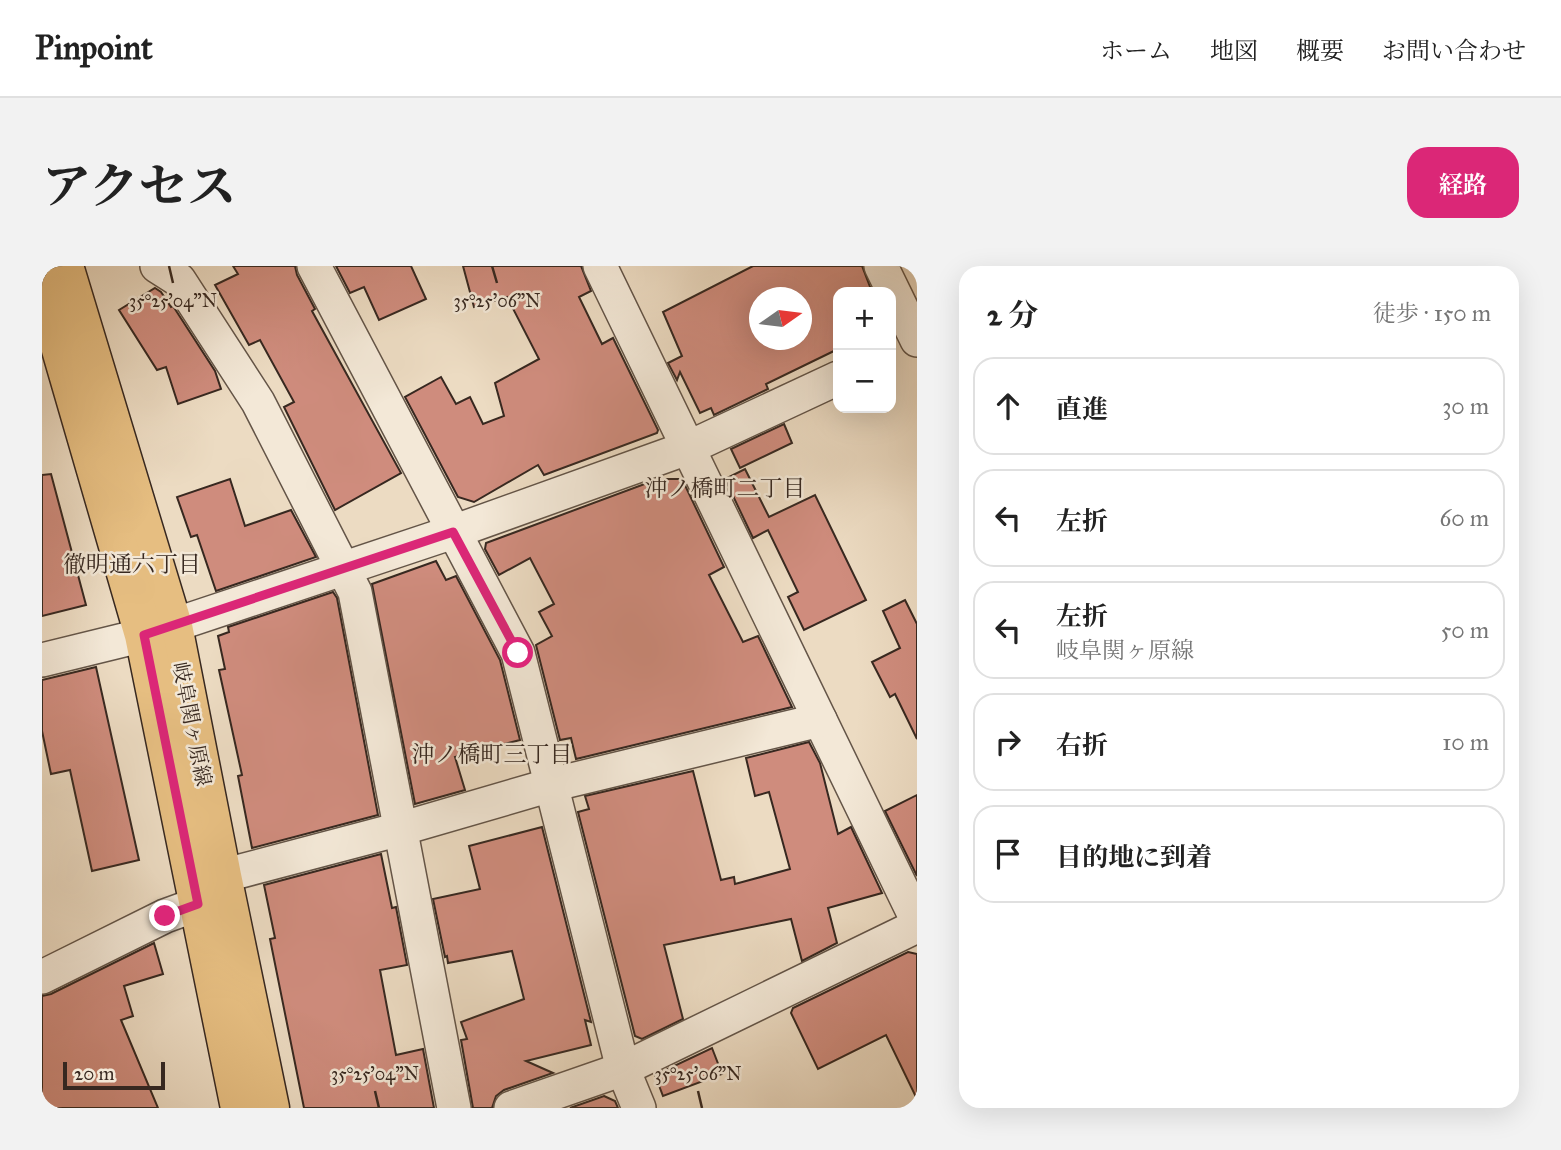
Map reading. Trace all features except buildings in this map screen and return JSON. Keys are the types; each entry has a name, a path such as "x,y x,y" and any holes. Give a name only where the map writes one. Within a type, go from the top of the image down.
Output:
{"main road":[{"name":"岐阜関ヶ原線","path":"64,266 159,630 210,890 240,1108"},
{"name":"岐阜関ヶ原線","path":"42,284 159,630"},
{"name":"岐阜関ヶ原線","path":"210,890 270,1108"}],"street":[{"path":"157,266 179,280 258,402 355,592 454,1108"},
{"path":"314,266 518,653 623,1069 639,1108"},
{"path":"600,266 917,920"},
{"path":"881,266 917,341 896,352"},
{"path":"42,660 159,630 453,532 690,447 833,380"},
{"path":"42,977 165,916 210,890 400,829 551,785 820,720"},
{"path":"511,1108 623,1069 917,926"}],"district":[{"name":"沖ノ橋町二丁目","path":"725,488"},
{"name":"徹明通六丁目","path":"132,564"},
{"name":"沖ノ橋町三丁目","path":"492,754"}],"route":[{"path":"165,916 198,904 144,635 453,532 518,653"}]}
